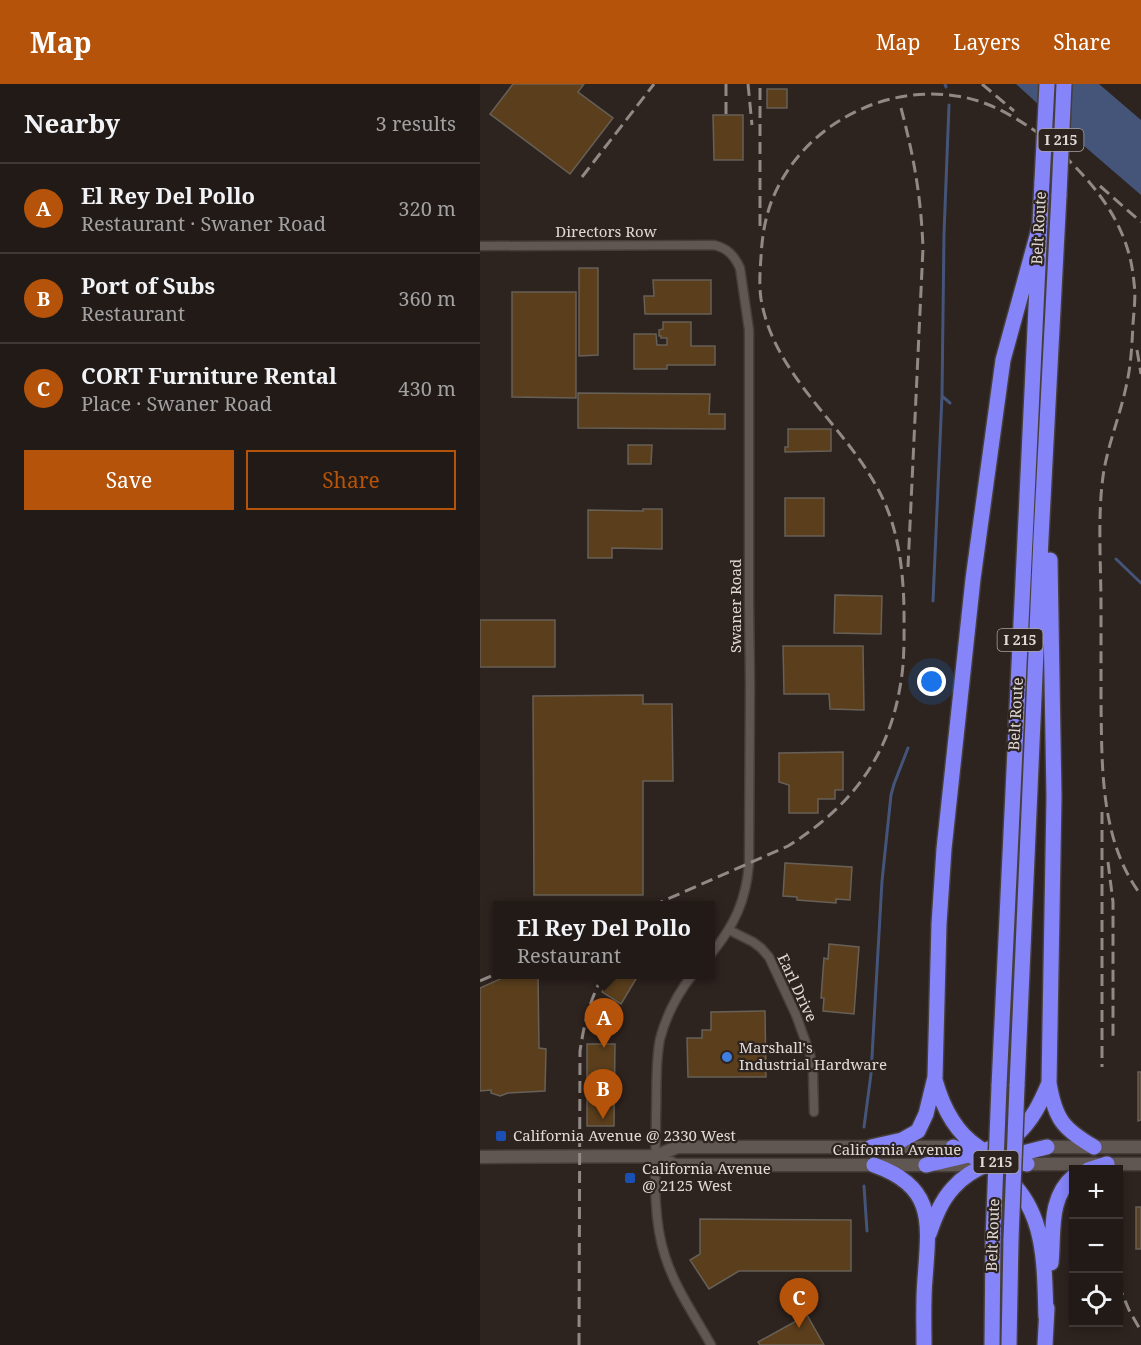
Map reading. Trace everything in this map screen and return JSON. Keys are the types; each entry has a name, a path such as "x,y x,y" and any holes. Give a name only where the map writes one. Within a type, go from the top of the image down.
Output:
{"highway":[{"name":"Belt Route","path":"992,1345 993,1239 999,1086 1047,84"},
{"name":"Belt Route","path":"1009,1345 1017,1086 1064,84"},
{"path":"871,1147 902,1140 918,1131 926,1114 935,1077 938,942 944,849 973,579 1003,360 1040,225"},
{"path":"1044,494 1050,566 1054,797 1049,1083 1054,1107 1063,1124 1094,1147"},
{"path":"935,1077 942,1101 950,1117 1006,1177 1030,1208 1043,1248 1046,1317"},
{"path":"926,1165 982,1153 1011,1139 1026,1125 1039,1106 1049,1083"},
{"path":"953,1147 1027,1164"},
{"path":"1005,1159 1047,1147"},
{"path":"928,1237 940,1206 954,1186 977,1170 982,1153"},
{"path":"873,1165 894,1173 908,1183 919,1197 926,1213 928,1237 924,1345"},
{"path":"1044,1345 1056,1202 1063,1187 1069,1181"}],"main road":[{"name":"California Avenue","path":"480,1156 656,1156 677,1147 953,1147"},
{"name":"California Avenue","path":"656,1156 675,1166 926,1165 982,1153 1047,1147 1141,1147"},
{"name":"California Avenue","path":"982,1153 1027,1164 1141,1164"}],"street":[{"name":"Directors Row","path":"480,246 704,244 722,247 730,252"},
{"name":"Swaner Road","path":"715,949 736,917 744,896 749,864 749,330 740,268 730,252"},
{"name":"Earl Drive","path":"729,930 753,942 769,957 792,1005 810,1054 814,1112"},
{"path":"690,979 671,1009 661,1037 657,1060 657,1222 664,1256 671,1272 711,1345"}],"water":[{"path":"1016,84 1099,84 1141,120 1141,195 1083,145"}],"building":[{"path":"513,84 584,84 578,92 613,118 570,174 490,114"},
{"path":"767,89 787,89 787,108 767,108"},
{"path":"713,115 743,115 743,160 714,160"},
{"path":"579,268 598,268 598,355 579,356"},
{"path":"653,280 711,280 711,314 645,314 644,296 654,296"},
{"path":"512,292 576,292 576,398 512,397"},
{"path":"663,322 691,322 691,346 715,346 715,365 667,365 667,369 634,369 634,334 656,334 657,345 667,345 667,338 659,336 659,330 663,329"},
{"path":"578,393 710,394 709,414 725,414 725,429 578,428"},
{"path":"788,429 831,429 831,451 785,452 785,447 788,447"},
{"path":"628,445 652,445 651,464 628,464"},
{"path":"785,498 824,498 824,536 785,536"},
{"path":"643,509 662,509 662,549 612,548 612,558 588,558 588,510 643,511"},
{"path":"835,595 882,596 881,634 834,633"},
{"path":"480,620 555,620 555,667 480,667"},
{"path":"783,646 863,646 864,710 830,709 829,694 784,694"},
{"path":"643,695 643,704 672,704 673,781 643,781 643,895 534,895 533,696"},
{"path":"843,752 843,790 835,790 835,799 818,799 818,813 789,813 789,785 779,782 779,753"},
{"path":"785,863 852,867 850,900 836,899 836,903 797,900 797,897 783,896"},
{"path":"829,944 859,947 854,1014 823,1011 824,998 821,998 824,958 828,959"},
{"path":"500,979 538,979 539,1048 546,1049 545,1091 508,1093 500,1096 491,1093 491,1090 480,1091 480,988"},
{"path":"609,979 636,979 621,1004 602,992"},
{"name":"Marshall's Industrial Hardware","path":"765,1011 766,1077 688,1077 687,1038 702,1038 702,1030 711,1030 711,1012"},
{"path":"587,1044 615,1044 614,1126 587,1126"},
{"path":"1138,1072 1141,1072 1141,1120 1138,1121"},
{"path":"1136,1207 1141,1207 1141,1249 1136,1249"},
{"path":"700,1219 851,1220 851,1271 739,1271 709,1289 690,1260 700,1254"},
{"path":"807,1315 824,1345 760,1345 758,1342"}],"waterway":[{"path":"933,601 942,396 944,234 949,105"},
{"path":"942,396 950,403"},
{"path":"1116,559 1141,583"},
{"path":"864,1127 871,1074 882,881 891,795 908,748"},
{"path":"864,1186 867,1231"}],"railway":[{"path":"582,177 654,84"},
{"path":"726,84 726,114"},
{"path":"748,84 752,125"},
{"path":"760,84 760,226"},
{"path":"982,84 1014,111"},
{"path":"663,901 788,846 830,815 862,779 886,737 894,713 903,668 904,608 901,562 891,519 879,491 864,467 795,376 768,327 761,299 760,278 762,242 772,200 785,174 802,152 823,132 846,116 899,97 927,94 968,98 1001,110 1041,135"},
{"path":"901,108 916,177 923,248 908,567"},
{"path":"1036,131 1071,162 1101,197 1123,237 1134,283 1135,303 1129,371 1106,460 1102,486 1101,702 1106,803 1118,851 1141,895"},
{"path":"1100,186 1141,222"},
{"path":"1137,350 1141,374"},
{"path":"1102,812 1102,1067"},
{"path":"1108,862 1113,902 1113,1036"},
{"path":"480,981 493,975"},
{"path":"579,1345 580,1051 588,1011 602,979"},
{"path":"1123,1296 1141,1331"}],"place":[{"name":"El Rey Del Pollo","path":"604,1048"},
{"name":"Marshall's Industrial Hardware","path":"727,1057"},
{"name":"Port of Subs","path":"603,1119"},
{"name":"California Avenue @ 2330 West","path":"501,1136"},
{"name":"California Avenue @ 2125 West","path":"630,1178"},
{"name":"CORT Furniture Rental","path":"799,1328"}]}
